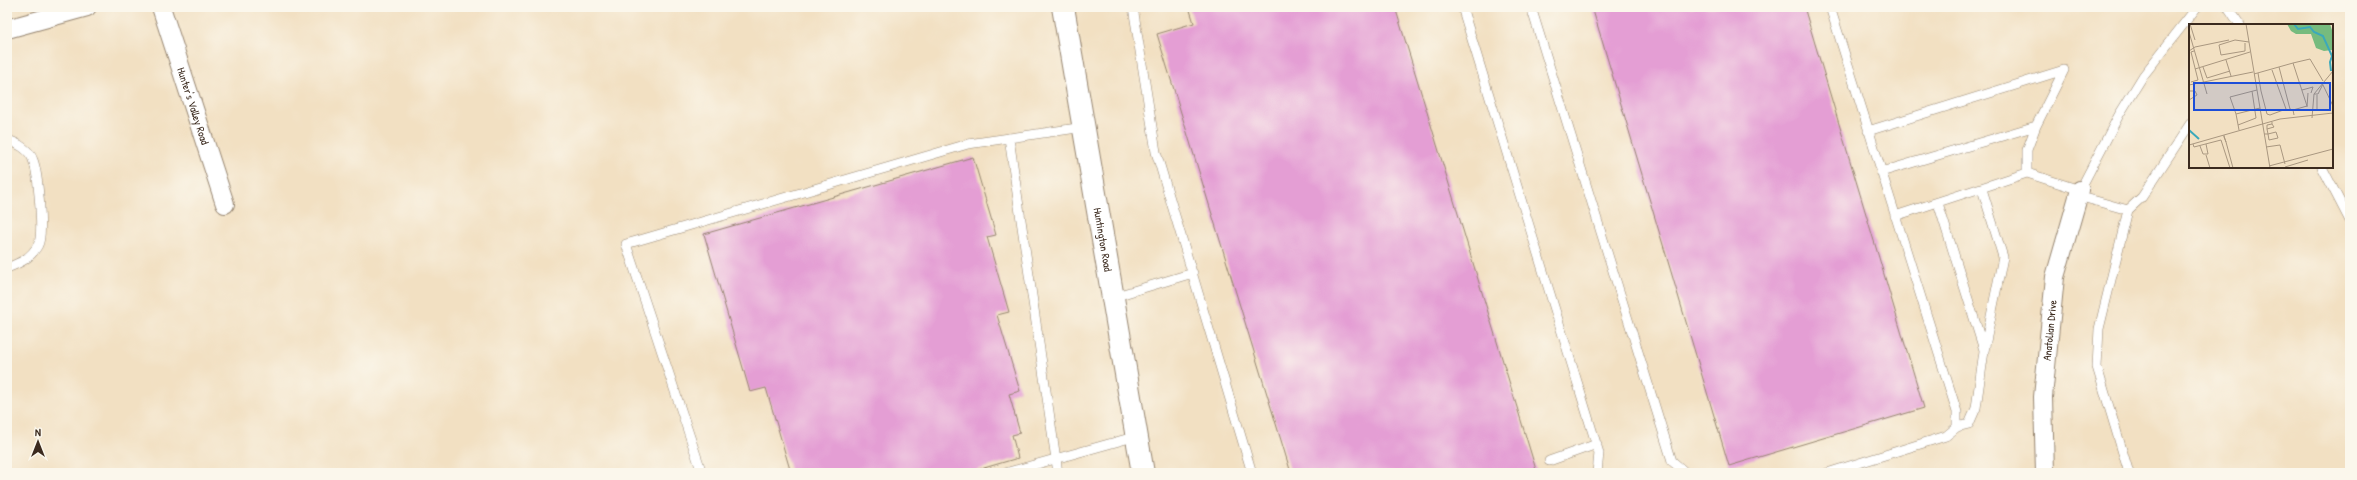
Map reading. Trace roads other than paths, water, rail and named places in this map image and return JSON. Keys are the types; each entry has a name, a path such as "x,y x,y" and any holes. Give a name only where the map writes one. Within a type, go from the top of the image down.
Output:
{"street":[{"path":"7,29 87,7"},
{"name":"Hunter's Valley Road","path":"160,7 225,204"},
{"name":"Huntington Road","path":"1063,7 1143,473"},
{"name":"Anatolian Drive","path":"2045,473 2043,398 2055,277 2079,193"}],"lane":[{"path":"1133,7 1156,152 1252,473"},
{"path":"1462,7 1597,444 1599,453 1598,473"},
{"path":"1531,7 1672,461 1686,473"},
{"path":"1830,7 1957,412 1957,428"},
{"path":"2079,193 2119,115 2143,76 2197,7"},
{"path":"2228,7 2239,24"},
{"path":"1868,131 2064,70 2036,126 2027,150 2027,173"},
{"path":"1881,172 2036,126"},
{"path":"2129,473 2098,367 2099,329 2128,210 2142,197 2189,126"},
{"path":"702,473 626,244 968,144 1084,127"},
{"path":"1009,138 1058,473"},
{"path":"7,140 17,143 33,159 42,224 39,244 25,261 7,268"},
{"path":"2323,168 2350,221"},
{"path":"1895,216 1982,189 2027,173 2128,210"},
{"path":"1828,473 1946,436 1957,428 1969,424 1976,408 1984,351 2003,257 1982,189"},
{"path":"1938,203 1984,351"},
{"path":"1113,297 1193,273"},
{"path":"1005,473 1136,436"},
{"path":"1549,460 1597,444"}]}
